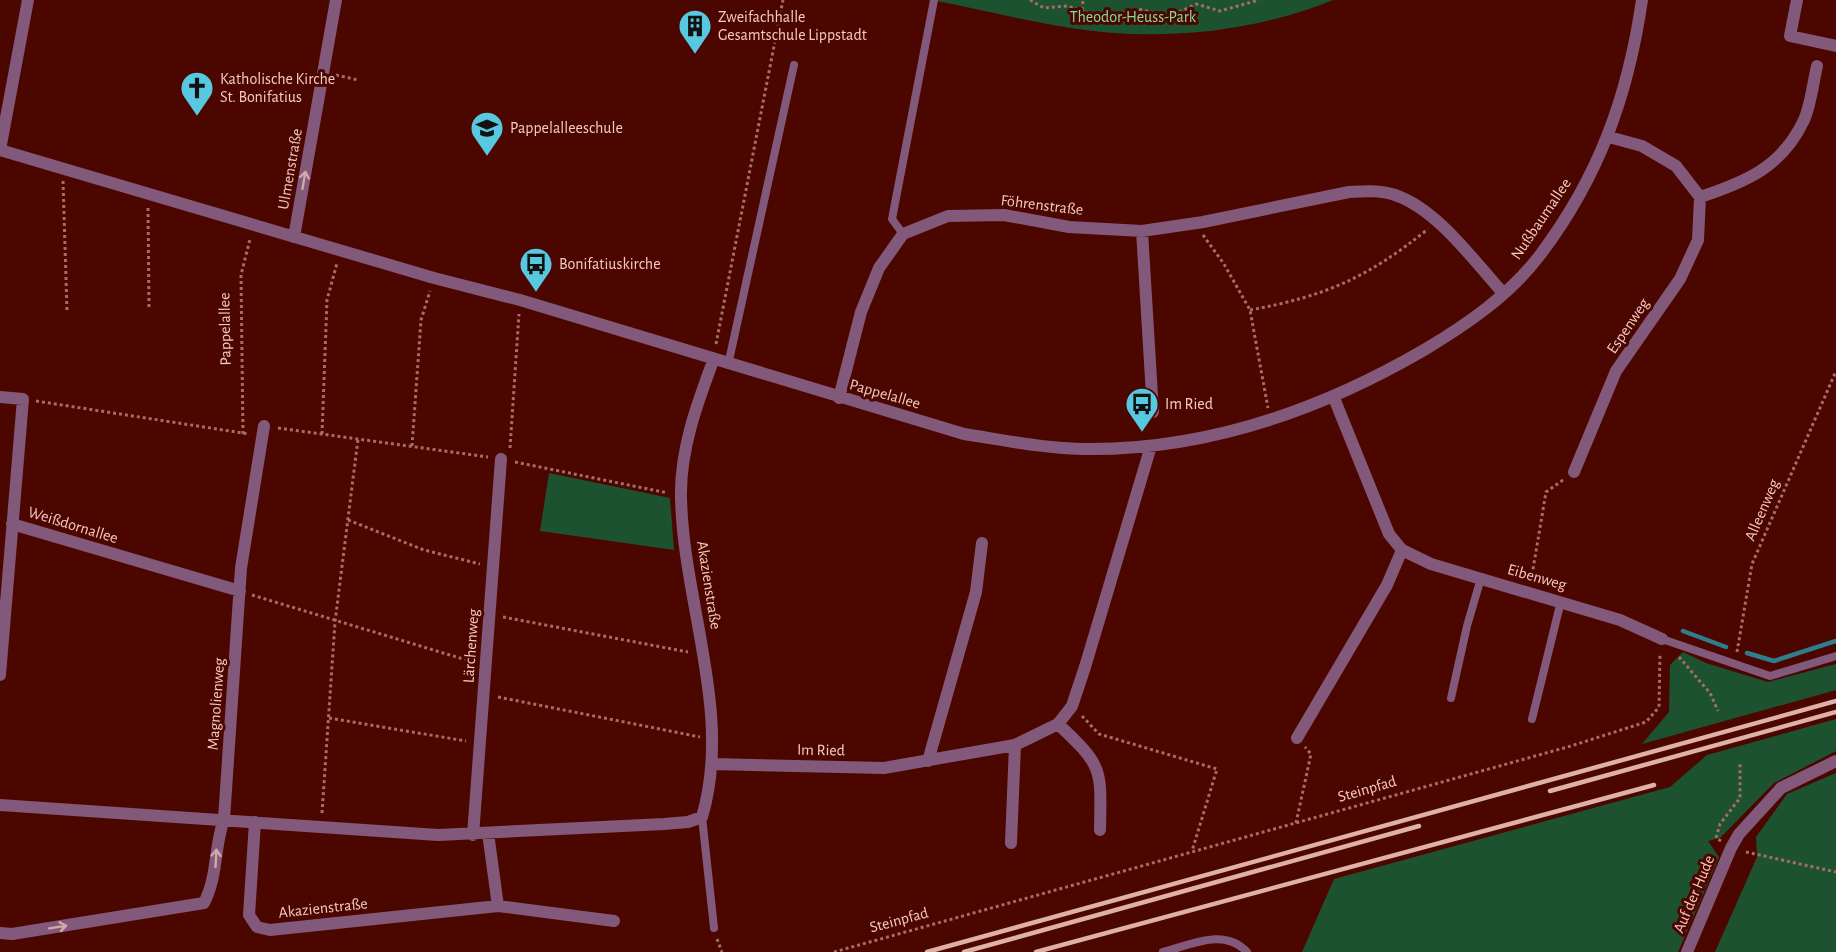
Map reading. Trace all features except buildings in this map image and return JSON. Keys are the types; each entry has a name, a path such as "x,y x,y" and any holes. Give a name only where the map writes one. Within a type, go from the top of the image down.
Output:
{"street":[{"path":"0,150 28,0"},
{"name":"Ulmenstraße","path":"294,237 336,0"},
{"name":"Nußbaumallee","path":"1334,398 1395,367 1459,330 1503,293 1540,255 1589,176 1609,137 1630,74 1642,0"},
{"path":"1797,0 1790,36 1836,46"},
{"path":"1609,137 1642,146 1676,166 1700,197 1742,184 1781,157 1804,120 1817,66"},
{"name":"Pappelallee","path":"0,150 434,278 520,300 713,361 964,434 1030,445 1081,449 1151,446 1216,435 1270,421 1334,398"},
{"name":"Föhrenstraße","path":"903,234 948,216 1004,215 1069,227 1142,231 1203,222 1349,192 1373,191 1395,195 1426,211 1503,293"},
{"name":"Espenweg","path":"1574,472 1616,371 1680,279 1698,240 1700,197"},
{"path":"1142,231 1153,412"},
{"path":"839,398 861,312 879,268 903,234"},
{"name":"Akazienstraße","path":"702,817 712,764 711,740 702,654 686,555 681,495 690,422 713,361"},
{"path":"0,397 23,399"},
{"path":"1297,738 1387,585 1402,550 1389,534 1334,398"},
{"name":"Weißdornallee","path":"0,675 23,399"},
{"name":"Magnolienweg","path":"224,819 240,591 264,426"},
{"name":"Im Ried","path":"712,764 884,768 1015,745 1059,724 1072,706 1151,446"},
{"name":"Lärchenweg","path":"473,835 501,459"},
{"name":"Weißdornallee","path":"12,524 240,591"},
{"path":"928,761 976,592 982,543"},
{"name":"Eibenweg","path":"1402,550 1431,564 1620,620 1662,639"},
{"path":"1059,724 1090,754 1101,780 1100,830"},
{"path":"1011,843 1015,745"},
{"name":"Auf der Hude","path":"1687,952 1739,834 1781,788 1836,761"},
{"path":"0,805 438,835 664,824 688,822 702,817"},
{"path":"0,933 12,934 204,903 212,888 216,840 224,819"},
{"name":"Akazienstraße","path":"255,822 249,915 257,927 270,930 498,906 614,921"},
{"path":"488,833 498,906"}],"lane":[{"path":"903,234 892,219 934,0"},
{"path":"728,365 795,65"},
{"path":"1451,698 1467,626 1481,578"},
{"path":"1532,719 1561,601"},
{"path":"1662,639 1734,666 1770,676 1836,656"},
{"name":"Akazienstraße","path":"702,817 714,928"},
{"path":"1163,952 1218,937 1239,944 1246,952"}],"path":[{"path":"713,361 783,0"},
{"path":"1030,0 1044,8 1067,6 1102,17 1138,9 1169,17 1196,4 1220,11 1258,0"},
{"path":"1082,10 1083,0"},
{"path":"323,73 358,80"},
{"path":"63,169 67,311"},
{"path":"148,194 149,308"},
{"path":"1203,222 1203,238 1224,264 1250,310 1270,421"},
{"path":"1250,310 1293,302 1343,285 1385,262 1437,222"},
{"name":"Pappelallee","path":"243,434 241,275 254,225"},
{"path":"322,434 327,300 340,250"},
{"path":"412,447 421,320 434,278"},
{"path":"501,459 509,457 520,300"},
{"name":"Alleenweg","path":"1734,666 1752,564 1836,371"},
{"path":"23,399 243,434 264,426 501,459 681,495"},
{"path":"321,826 335,622 358,439"},
{"path":"1529,592 1546,492 1574,472"},
{"path":"348,520 424,550 493,567"},
{"path":"240,591 335,622 486,666"},
{"path":"490,614 702,654"},
{"name":"Steinpfad","path":"834,952 1559,750 1647,722 1659,707 1658,669 1662,639"},
{"path":"1678,657 1710,693 1718,711"},
{"path":"484,694 711,740"},
{"path":"1072,706 1099,734 1217,769 1192,851"},
{"path":"329,718 480,744"},
{"path":"1296,822 1311,754 1297,738"},
{"path":"1740,762 1740,798 1720,824 1716,838 1731,848 1836,872"}],"green space":[{"name":"Theodor-Heuss-Park","path":"932,0 1333,0 1302,11 1238,27 1204,32 1137,34 1054,25"},
{"path":"549,473 670,498 674,550 540,531"},
{"path":"1683,652 1706,663 1768,682 1836,664 1836,690 1642,744 1669,712 1670,665"},
{"path":"1836,719 1836,751 1774,783 1720,838 1708,841 1719,857 1678,952 1302,952 1334,879 1670,787 1707,755"},
{"path":"1836,773 1836,952 1715,952 1757,857 1756,837 1787,794"}],"waterway":[{"path":"1683,631 1726,647"},
{"path":"1747,653 1774,661 1836,641"}],"railway":[{"path":"927,952 1836,701"},
{"path":"1550,791 1836,712"},
{"path":"1036,952 1654,785"},
{"path":"964,952 1419,826"}],"place":[{"name":"Zweifachhalle Gesamtschule Lippstadt","path":"695,55"},
{"name":"Katholische Kirche St. Bonifatius","path":"197,117"},
{"name":"Pappelalleeschule","path":"487,157"},
{"name":"Bonifatiuskirche","path":"536,293"},
{"name":"Im Ried","path":"1142,433"}]}
